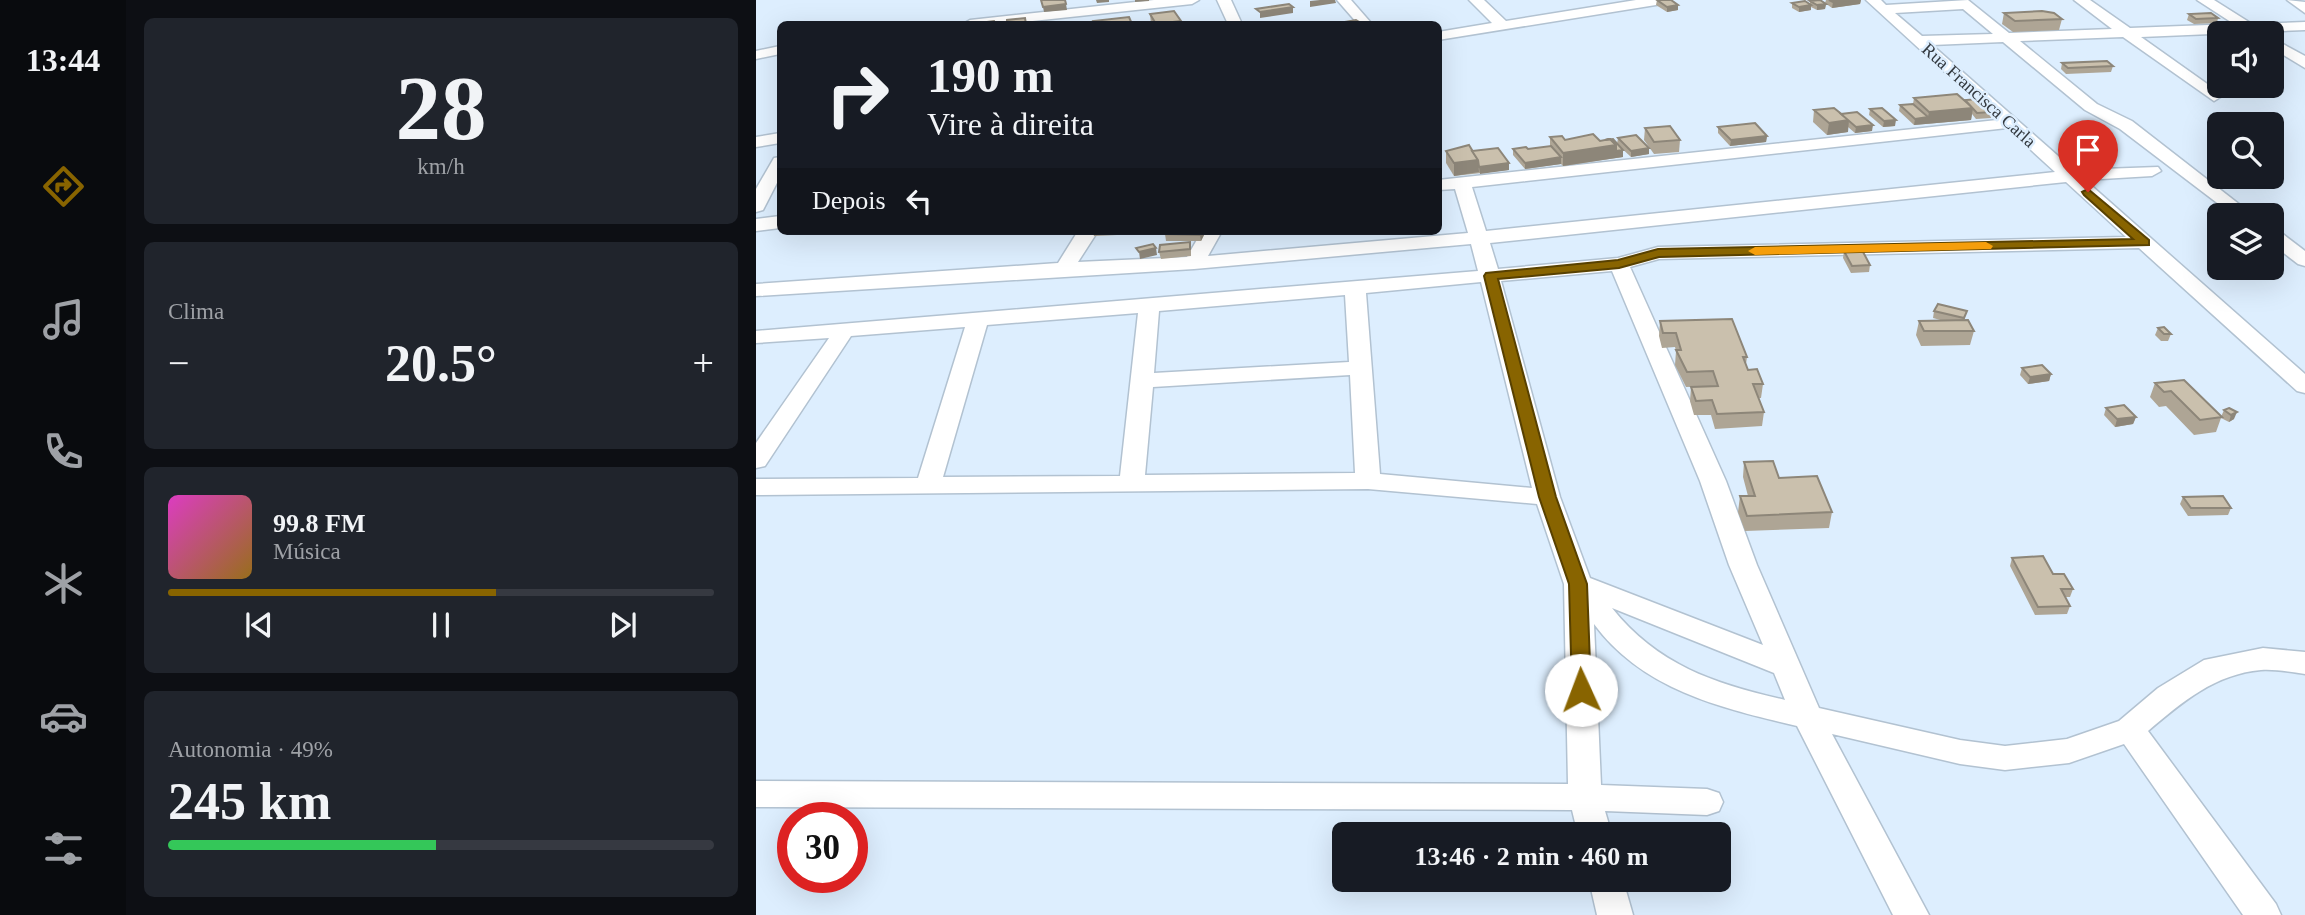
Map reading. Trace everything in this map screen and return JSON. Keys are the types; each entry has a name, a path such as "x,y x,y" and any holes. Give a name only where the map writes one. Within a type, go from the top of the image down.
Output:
{"street":[{"path":"1024,21 1078,18 1192,0"},
{"path":"1224,0 1234,21"},
{"path":"1344,0 1362,21"},
{"path":"1476,0 1502,25"},
{"path":"1442,35 1599,4 1662,0"},
{"path":"2081,0 2207,91"},
{"path":"2204,0 2237,21"},
{"path":"2294,0 2305,9"},
{"path":"1878,5 1963,2 2091,107 2126,125 2228,203"},
{"name":"Rua Francisca Carla","path":"1878,5 2305,386"},
{"path":"2284,28 2305,26"},
{"path":"1918,41 2207,32"},
{"path":"2284,50 2305,63"},
{"path":"756,55 777,51"},
{"path":"1592,822 1585,797 1578,584 1548,497 1479,238 1450,184 2011,123"},
{"path":"756,142 777,138"},
{"path":"756,206 777,168"},
{"path":"756,290 1194,263 1479,238 2069,176 2151,171"},
{"path":"756,225 777,222"},
{"path":"1064,269 1085,235"},
{"path":"1194,263 1210,235"},
{"path":"756,337 1149,306 1619,264 1658,253 2144,242"},
{"path":"2284,243 2300,253"},
{"path":"1619,264 1713,481 1743,565 1807,716 1911,915"},
{"path":"1355,288 1368,481"},
{"path":"1132,485 1149,306"},
{"path":"928,488 978,319"},
{"path":"756,461 844,331"},
{"path":"1142,381 1361,368"},
{"path":"756,487 928,488 1368,481 1548,497"},
{"path":"1578,584 1786,666"},
{"path":"1578,584 1616,633 1672,676 1722,697 1960,752 2005,758 2069,751 2130,729 2169,696 2214,668 2263,659 2305,663"},
{"path":"2130,729 2263,915"},
{"path":"756,794 1585,797 1707,802"},
{"path":"1609,892 1615,915"}],"building":[{"path":"1041,0 1065,0 1066,4 1043,7"},
{"path":"1657,0 1671,0 1678,5 1667,7"},
{"path":"1820,0 1826,4 1817,5 1810,1"},
{"path":"1805,1 1811,5 1799,7 1792,3"},
{"path":"1289,4 1293,7 1260,12 1256,9"},
{"path":"1174,11 1181,21 1154,21 1150,14"},
{"path":"2004,13 2054,13 2062,19 2015,21"},
{"path":"2211,13 2218,18 2196,19 2189,14"},
{"path":"1129,17 1131,21 1093,21"},
{"path":"1025,18 1026,21 1007,21"},
{"path":"2107,61 2113,66 2068,68 2062,63"},
{"path":"1957,94 1973,108 1929,112 1914,98"},
{"path":"1980,99 1992,112 1977,113 1965,100"},
{"path":"1913,104 1928,117 1915,119 1900,105"},
{"path":"1834,108 1849,120 1829,123 1814,110"},
{"path":"1882,108 1896,120 1884,121 1870,109"},
{"path":"1857,112 1873,125 1856,127 1841,114"},
{"path":"1755,123 1767,136 1731,140 1718,127"},
{"path":"1670,126 1680,140 1654,142 1645,128"},
{"path":"1593,134 1600,141 1610,139 1616,145 1563,153 1550,137 1562,136 1565,140"},
{"path":"1636,135 1649,148 1631,151 1618,138"},
{"path":"1610,139 1623,150 1616,151 1616,145"},
{"path":"1469,145 1478,160 1454,163 1446,151"},
{"path":"1551,146 1561,157 1525,163 1513,149 1528,149"},
{"path":"1498,148 1509,163 1479,167 1472,151"},
{"path":"1190,242 1190,249 1159,252 1160,245"},
{"path":"1153,244 1156,248 1139,252 1136,248"},
{"path":"1862,250 1870,265 1852,266 1844,251"},
{"path":"1938,304 1967,311 1964,318 1934,311"},
{"path":"1732,319 1747,357 1743,357 1748,370 1757,369 1763,384 1753,384 1764,412 1717,414 1712,400 1696,401 1691,387 1718,386 1713,371 1687,372 1676,350 1681,350 1676,333 1663,333 1660,321"},
{"path":"1968,320 1974,331 1924,331 1919,321"},
{"path":"2164,327 2171,334 2164,334 2158,328"},
{"path":"2042,365 2051,374 2030,377 2022,368"},
{"path":"2184,380 2222,417 2200,420 2171,391 2164,392 2155,383"},
{"path":"2124,405 2136,417 2117,419 2106,408"},
{"path":"2229,408 2237,412 2231,415 2224,410"},
{"path":"1773,461 1779,478 1817,476 1832,512 1747,516 1740,496 1755,496 1744,462"},
{"path":"2223,496 2231,508 2191,508 2183,497"},
{"path":"2043,556 2053,574 2064,574 2073,589 2061,589 2070,606 2038,607 2012,558"}],"slow traffic":[{"path":"1755,251 1986,246"}],"route":[{"path":"1581,690 1578,584 1548,497 1490,276 1619,264 1658,253 2144,242 2088,192"}]}
